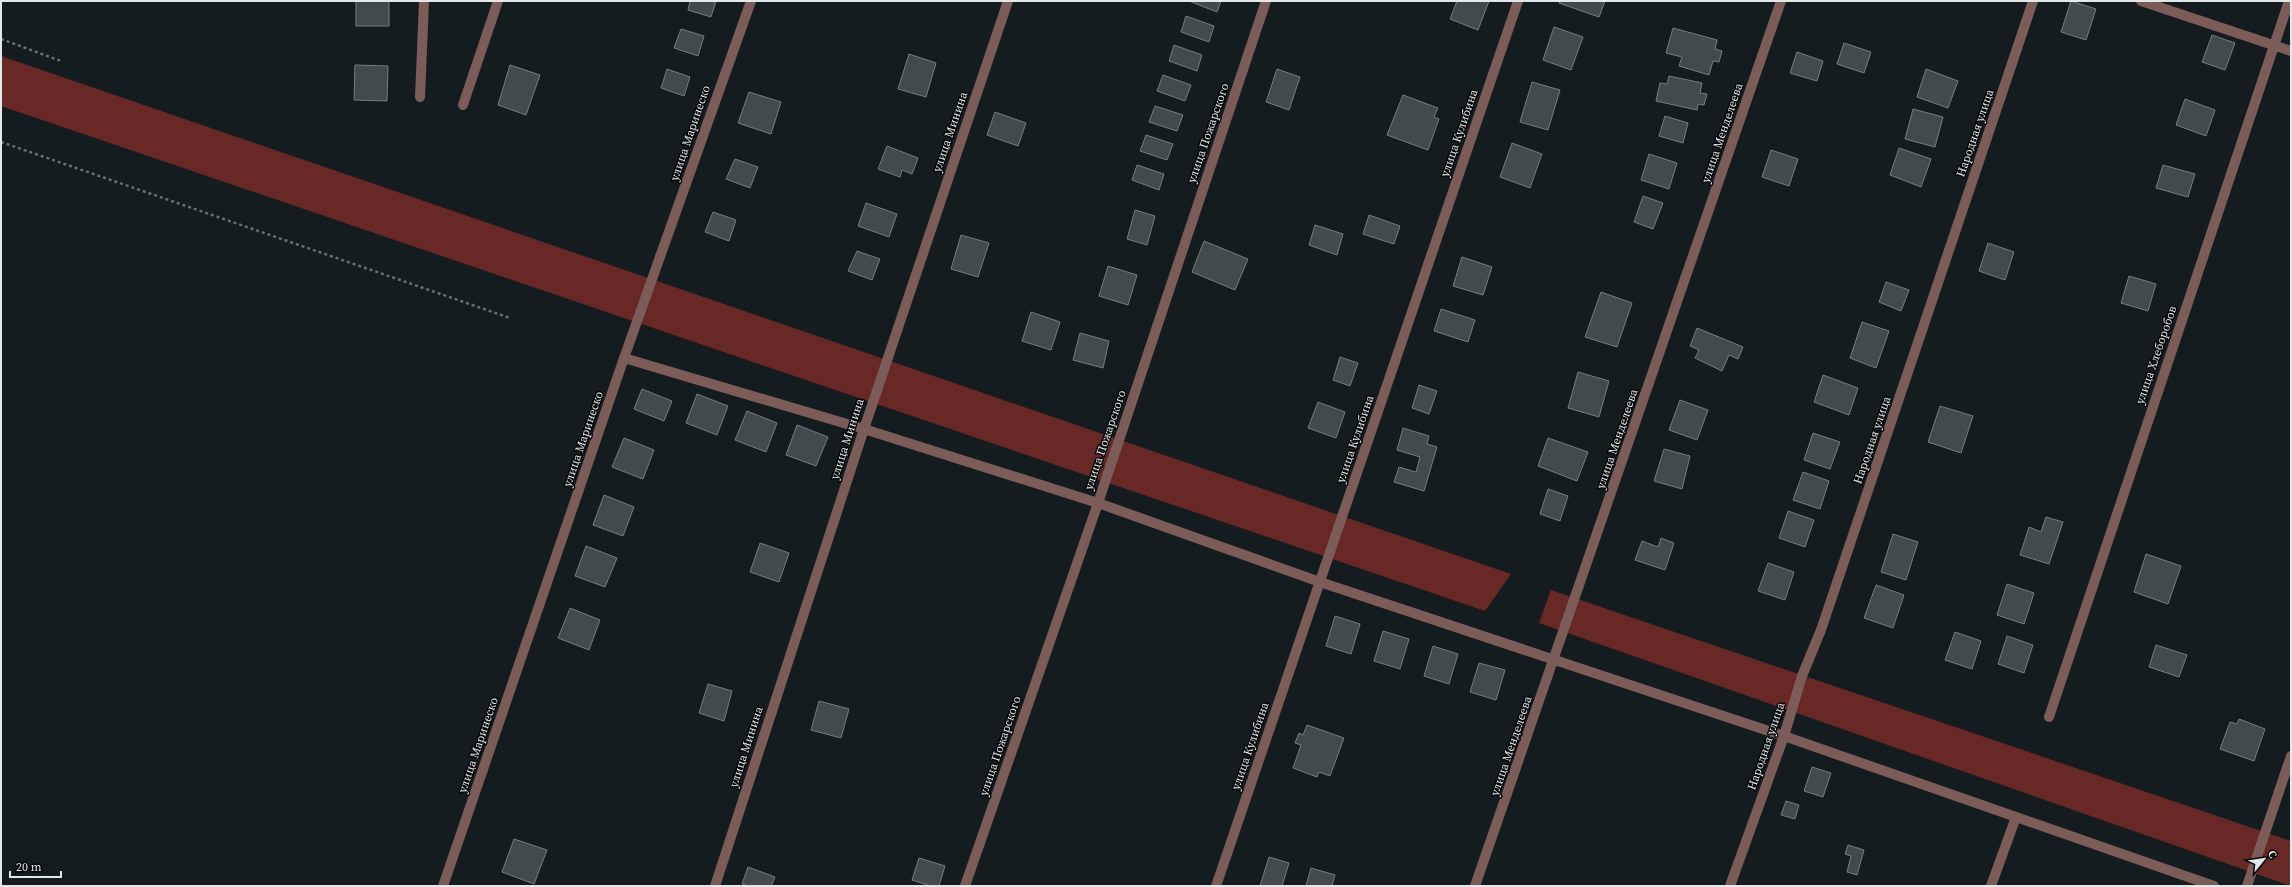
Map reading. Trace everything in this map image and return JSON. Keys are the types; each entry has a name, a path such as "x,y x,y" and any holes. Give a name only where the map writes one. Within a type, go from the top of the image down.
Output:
{"street":[{"path":"420,97 424,1"},
{"path":"463,105 498,1"},
{"name":"улица Маринеско","path":"443,886 624,358 751,1"},
{"name":"улица Минина","path":"715,886 864,429 1008,1"},
{"name":"улица Пожарского","path":"965,886 1098,503 1266,1"},
{"name":"улица Кулибина","path":"1216,886 1518,1"},
{"name":"улица Менделеева","path":"1475,886 1554,662 1781,1"},
{"name":"Народная улица","path":"1730,886 1784,736 1802,676 1821,630 2033,1"},
{"path":"2141,1 2291,51"},
{"name":"улица Хлеборобов","path":"2049,717 2289,1"},
{"path":"624,358 864,429 1098,503 1320,582 1554,662 1784,736 2214,886"},
{"path":"2247,886 2291,756"},
{"path":"1991,886 2016,817"}],"path":[{"path":"1,39 61,61"},
{"path":"1,142 510,318"}],"shaded area":[{"path":"1,56 1511,574 1485,611 1,106"},
{"path":"1551,590 2291,841 2291,886 1539,623"}],"building":[{"path":"356,1 389,1 389,26 356,26"},
{"path":"690,1 716,1 711,17 688,10"},
{"path":"1189,1 1221,1 1217,12"},
{"path":"1457,1 1489,1 1478,30 1450,19"},
{"path":"1560,1 1605,1 1599,17 1559,3"},
{"path":"2071,1 2096,9 2086,40 2061,32"},
{"path":"1186,16 1214,26 1209,42 1181,32"},
{"path":"1554,27 1583,37 1571,70 1543,60"},
{"path":"1673,28 1717,40 1715,49 1722,51 1719,62 1713,61 1709,75 1679,66 1682,57 1666,53"},
{"path":"681,29 704,36 698,56 674,48"},
{"path":"2212,35 2235,43 2225,70 2202,62"},
{"path":"1844,43 1871,52 1864,73 1837,64"},
{"path":"1174,45 1202,55 1197,71 1169,61"},
{"path":"1797,52 1823,61 1817,81 1790,73"},
{"path":"909,54 936,63 926,97 898,89"},
{"path":"355,65 388,66 387,101 354,100"},
{"path":"510,65 540,75 526,115 498,105"},
{"path":"667,69 690,77 684,96 661,88"},
{"path":"1277,69 1300,77 1289,110 1266,102"},
{"path":"1926,69 1958,81 1948,108 1917,97"},
{"path":"1163,75 1191,85 1185,101 1157,91"},
{"path":"1669,76 1702,83 1700,93 1707,94 1704,105 1698,104 1697,110 1656,101 1660,83 1667,84"},
{"path":"1532,82 1560,90 1548,130 1520,122"},
{"path":"749,92 781,102 771,134 738,123"},
{"path":"1403,95 1438,108 1434,117 1439,119 1428,150 1387,135"},
{"path":"2185,99 2215,110 2206,136 2176,125"},
{"path":"1155,106 1183,115 1177,131 1149,122"},
{"path":"1913,109 1943,117 1935,147 1905,139"},
{"path":"995,112 1026,123 1018,146 987,135"},
{"path":"1665,116 1688,123 1683,143 1659,136"},
{"path":"1146,135 1173,144 1167,160 1140,151"},
{"path":"1512,143 1542,154 1530,188 1500,177"},
{"path":"887,146 918,158 912,174 902,170 900,177 878,169"},
{"path":"1899,148 1931,159 1921,187 1890,175"},
{"path":"1771,150 1798,159 1789,186 1762,177"},
{"path":"1649,154 1677,163 1669,189 1641,180"},
{"path":"735,159 758,167 750,188 726,179"},
{"path":"1137,165 1164,174 1159,190 1132,180"},
{"path":"2163,165 2195,174 2188,197 2156,188"},
{"path":"1643,196 1663,203 1653,229 1634,222"},
{"path":"866,203 897,214 889,237 858,226"},
{"path":"1135,210 1155,216 1147,245 1127,239"},
{"path":"713,212 736,220 729,241 705,232"},
{"path":"1369,215 1400,226 1394,244 1363,234"},
{"path":"1315,225 1343,234 1337,255 1309,245"},
{"path":"961,235 989,243 978,277 951,269"},
{"path":"1204,241 1248,259 1235,290 1192,272"},
{"path":"1988,243 2014,252 2005,280 1979,271"},
{"path":"857,251 880,259 872,280 848,271"},
{"path":"1462,257 1492,267 1483,295 1453,286"},
{"path":"1108,266 1137,275 1128,305 1099,296"},
{"path":"2129,276 2156,284 2148,311 2121,303"},
{"path":"1886,282 1909,290 1901,311 1879,302"},
{"path":"1601,292 1632,303 1617,347 1585,337"},
{"path":"1441,309 1475,320 1468,342 1434,331"},
{"path":"1031,312 1060,322 1051,350 1022,341"},
{"path":"1862,322 1889,331 1876,368 1850,358"},
{"path":"1697,328 1743,347 1738,359 1729,355 1722,371 1695,358 1699,350 1690,346"},
{"path":"1080,333 1109,341 1103,368 1073,360"},
{"path":"1340,357 1358,363 1350,386 1333,380"},
{"path":"1578,372 1609,381 1599,417 1568,408"},
{"path":"1823,375 1858,388 1849,415 1814,402"},
{"path":"1419,385 1437,391 1429,414 1412,408"},
{"path":"642,389 672,401 664,421 634,409"},
{"path":"697,394 728,406 717,435 686,423"},
{"path":"1680,400 1708,410 1697,440 1669,430"},
{"path":"1318,402 1345,412 1336,438 1308,428"},
{"path":"1940,406 1973,416 1961,453 1928,442"},
{"path":"747,411 777,423 766,452 735,440"},
{"path":"797,425 828,437 816,466 786,455"},
{"path":"1403,428 1429,436 1427,444 1437,447 1424,491 1394,482 1399,467 1416,472 1420,457 1397,450"},
{"path":"1813,433 1840,442 1830,469 1804,460"},
{"path":"624,438 654,450 643,479 612,467"},
{"path":"1548,438 1588,452 1577,481 1538,466"},
{"path":"1664,449 1690,456 1682,489 1654,481"},
{"path":"1803,472 1829,481 1820,509 1793,500"},
{"path":"1548,489 1568,496 1560,521 1540,514"},
{"path":"604,495 634,507 623,536 593,525"},
{"path":"1788,511 1814,520 1805,547 1779,538"},
{"path":"2046,517 2063,522 2049,564 2020,555 2029,527 2041,532"},
{"path":"1893,534 1918,542 1906,580 1881,572"},
{"path":"1661,538 1674,543 1665,570 1635,560 1642,541 1658,547"},
{"path":"760,543 789,553 779,582 750,572"},
{"path":"586,546 617,558 605,587 575,576"},
{"path":"2146,554 2181,566 2168,604 2134,592"},
{"path":"1768,563 1794,572 1785,600 1758,591"},
{"path":"2007,584 2034,593 2024,624 1997,615"},
{"path":"1876,585 1904,595 1893,628 1864,618"},
{"path":"570,608 600,620 589,650 558,638"},
{"path":"1335,616 1360,624 1351,654 1326,646"},
{"path":"1383,631 1409,639 1400,669 1374,661"},
{"path":"1955,632 1981,641 1972,669 1945,660"},
{"path":"2007,636 2033,645 2024,673 1998,664"},
{"path":"2156,645 2187,655 2179,677 2149,667"},
{"path":"1433,646 1458,654 1449,684 1424,676"},
{"path":"1479,663 1505,670 1496,700 1470,692"},
{"path":"708,684 732,691 724,721 699,713"},
{"path":"819,701 849,709 841,738 811,730"},
{"path":"2239,719 2265,729 2254,761 2220,749 2230,722 2237,724"},
{"path":"1307,725 1344,738 1330,776 1319,772 1317,777 1293,768 1301,745 1295,743 1299,733 1303,735"},
{"path":"1812,767 1831,773 1823,797 1804,791"},
{"path":"1786,801 1799,805 1795,819 1781,815"},
{"path":"514,839 547,850 534,884 502,872"},
{"path":"1848,845 1864,850 1857,875 1847,872 1851,856 1845,854"},
{"path":"1269,857 1289,863 1282,886 1260,886"},
{"path":"919,858 945,866 939,886 931,886 912,880"},
{"path":"748,867 775,877 771,886 749,886 742,884"},
{"path":"1311,868 1335,875 1332,886 1306,886"}]}
